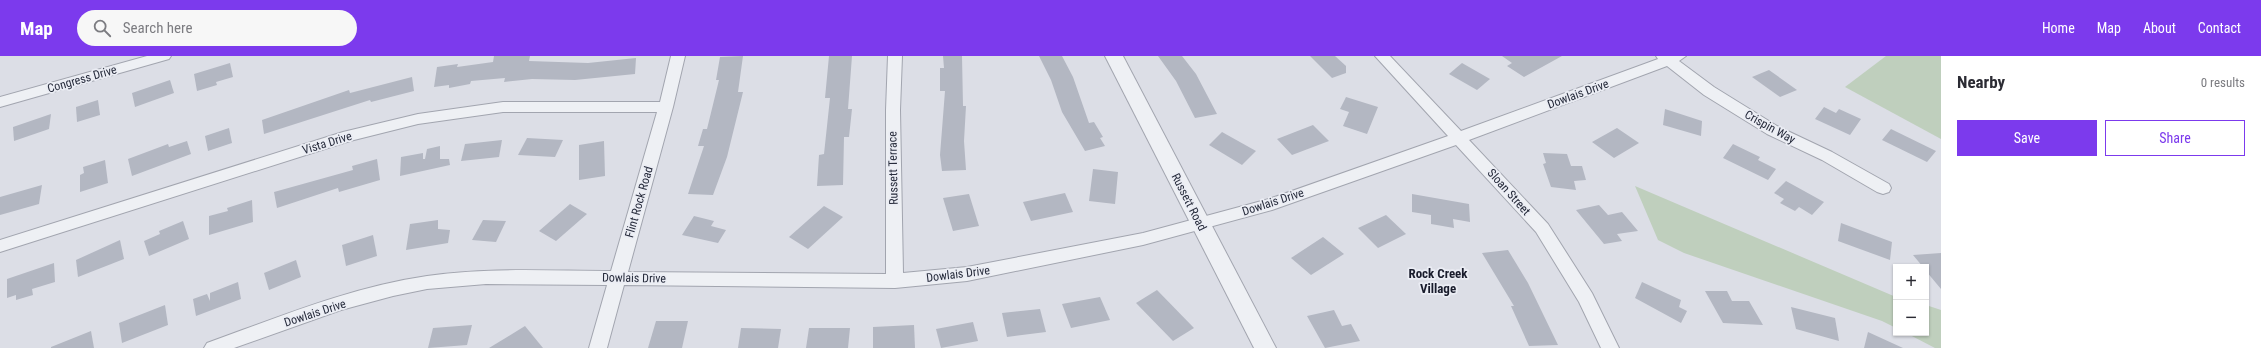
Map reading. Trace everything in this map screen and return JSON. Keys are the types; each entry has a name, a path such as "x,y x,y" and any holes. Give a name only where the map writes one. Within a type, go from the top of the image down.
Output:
{"street":[{"name":"Congress Drive","path":"0,102 164,56"},
{"name":"Flint Rock Road","path":"598,348 666,107 678,56"},
{"name":"Russett Terrace","path":"895,56 893,110 895,281"},
{"name":"Russett Road","path":"1114,56 1265,348"},
{"name":"Sloan Street","path":"1382,56 1542,228 1586,298 1610,348"},
{"name":"Dowlais Drive","path":"213,348 302,316 384,291 420,284 486,277 895,281 967,274 1143,239 1201,225 1272,204 1459,138 1670,57"},
{"name":"Crispin Way","path":"1670,57 1709,91 1772,130 1827,156 1883,188"},
{"name":"Vista Drive","path":"0,246 348,136 418,119 503,107 666,107"}],"green space":[{"path":"1886,56 1941,56 1941,139 1845,87"},
{"path":"1635,186 1893,296 1893,326 1882,321 1684,253 1658,240"},
{"path":"1929,306 1941,310 1941,348 1935,348 1912,336 1929,336"}],"building":[{"path":"494,56 530,56 529,61 588,63 636,58 635,74 575,80 532,79 504,82 505,78 471,81 470,84 449,88 449,85 434,87 437,67 458,64 457,67 493,62"},
{"path":"743,56 738,92 743,92 727,157 713,195 688,194 704,146 698,146 703,129 707,129 719,80 716,80 720,57"},
{"path":"829,56 852,56 848,109 852,109 849,137 844,137 843,185 817,186 819,155 824,154 830,98 825,98"},
{"path":"943,56 962,56 963,106 966,106 964,141 966,170 942,171 940,155 945,91 940,91 940,68 944,68"},
{"path":"1039,56 1062,56 1073,77 1089,123 1094,122 1103,137 1100,138 1105,146 1085,151 1062,112 1051,80"},
{"path":"1158,56 1182,56 1196,74 1217,114 1195,118 1176,81"},
{"path":"1310,56 1335,56 1346,66 1346,73 1332,78"},
{"path":"1502,56 1562,56 1524,77 1507,66 1512,63"},
{"path":"230,63 233,77 216,82 217,85 197,91 194,74"},
{"path":"1462,63 1490,79 1477,90 1449,74"},
{"path":"1769,70 1797,90 1780,97 1752,77"},
{"path":"412,77 414,91 371,102 370,100 264,134 262,120 349,90 350,93"},
{"path":"170,80 174,93 135,107 132,93"},
{"path":"1346,97 1378,107 1367,134 1343,126 1349,112 1340,109"},
{"path":"98,100 100,115 77,122 76,107"},
{"path":"1824,107 1836,113 1839,109 1861,119 1850,135 1815,119"},
{"path":"1665,109 1702,121 1701,136 1663,125"},
{"path":"51,114 49,129 14,141 13,127"},
{"path":"1313,125 1329,141 1292,155 1277,139"},
{"path":"229,128 232,143 208,151 205,136"},
{"path":"1617,128 1639,143 1614,158 1592,142"},
{"path":"1891,129 1936,151 1927,162 1882,140"},
{"path":"1222,132 1256,151 1242,165 1209,145"},
{"path":"527,138 563,140 555,157 518,155"},
{"path":"502,140 499,157 461,161 465,144"},
{"path":"187,141 191,154 132,176 128,159 168,144 169,147"},
{"path":"604,141 605,176 579,180 579,145"},
{"path":"1733,144 1760,157 1758,160 1776,169 1768,180 1723,158"},
{"path":"440,146 440,159 449,159 450,165 400,176 401,157 423,153 423,159 425,159 427,149"},
{"path":"1543,153 1567,154 1571,166 1582,166 1586,180 1574,181 1576,190 1551,187 1543,164 1546,163"},
{"path":"377,159 380,180 339,192 338,188 277,208 274,192 353,170 352,166"},
{"path":"105,160 108,183 80,192 80,175 84,173 83,167"},
{"path":"1093,169 1118,172 1115,204 1089,201"},
{"path":"1786,181 1824,202 1812,215 1799,207 1795,211 1780,203 1784,199 1774,193"},
{"path":"42,185 39,204 0,215 0,197"},
{"path":"1065,193 1073,212 1031,221 1023,202"},
{"path":"969,194 979,226 953,231 943,198"},
{"path":"1412,194 1469,204 1470,222 1453,219 1454,228 1431,224 1431,215 1412,212"},
{"path":"252,200 253,222 209,235 209,216 228,211 227,208"},
{"path":"570,204 587,214 556,241 539,231"},
{"path":"1599,205 1608,215 1622,212 1638,231 1617,234 1622,241 1604,244 1576,210"},
{"path":"824,206 843,217 808,249 789,237"},
{"path":"1386,215 1406,234 1378,248 1358,228"},
{"path":"694,216 714,221 711,226 726,230 718,243 682,235"},
{"path":"438,220 438,229 450,230 448,243 406,250 410,224"},
{"path":"483,220 506,221 496,242 472,240"},
{"path":"183,221 189,239 149,256 144,241 160,234 159,231"},
{"path":"1841,223 1892,242 1890,260 1838,241"},
{"path":"373,235 377,256 346,266 342,245"},
{"path":"1323,237 1344,254 1311,275 1291,258"},
{"path":"120,240 124,259 78,277 76,260"},
{"path":"1508,250 1528,283 1558,345 1529,346 1511,306 1514,306 1482,253"},
{"path":"1941,253 1941,289 1929,275 1929,264 1920,264 1913,255"},
{"path":"296,260 301,277 269,290 264,273"},
{"path":"54,263 55,282 32,289 33,295 16,300 16,295 7,298 7,279"},
{"path":"238,282 241,299 196,316 193,299 207,294 210,301 210,293"},
{"path":"1642,282 1681,300 1679,307 1687,311 1681,323 1635,298"},
{"path":"1157,290 1194,328 1173,341 1136,303"},
{"path":"1705,291 1727,291 1732,301 1749,301 1763,325 1723,323"},
{"path":"1100,297 1110,320 1071,328 1062,304"},
{"path":"165,305 168,325 122,343 119,323"},
{"path":"1791,307 1835,318 1839,341 1796,329"},
{"path":"1040,309 1046,332 1007,337 1002,313"},
{"path":"1334,310 1342,326 1351,324 1360,341 1325,348 1307,316"},
{"path":"656,321 688,321 682,348 648,348"},
{"path":"973,322 978,341 941,348 936,329"},
{"path":"472,325 467,345 428,348 433,328"},
{"path":"914,325 915,348 873,348 873,327"},
{"path":"525,326 543,348 489,348"},
{"path":"741,328 781,329 778,348 738,348"},
{"path":"809,328 850,328 848,348 806,348"},
{"path":"91,331 94,348 51,348 51,347"},
{"path":"1868,332 1903,348 1864,348"}],"district":[{"name":"Rock Creek Village","path":"1438,280"}]}
